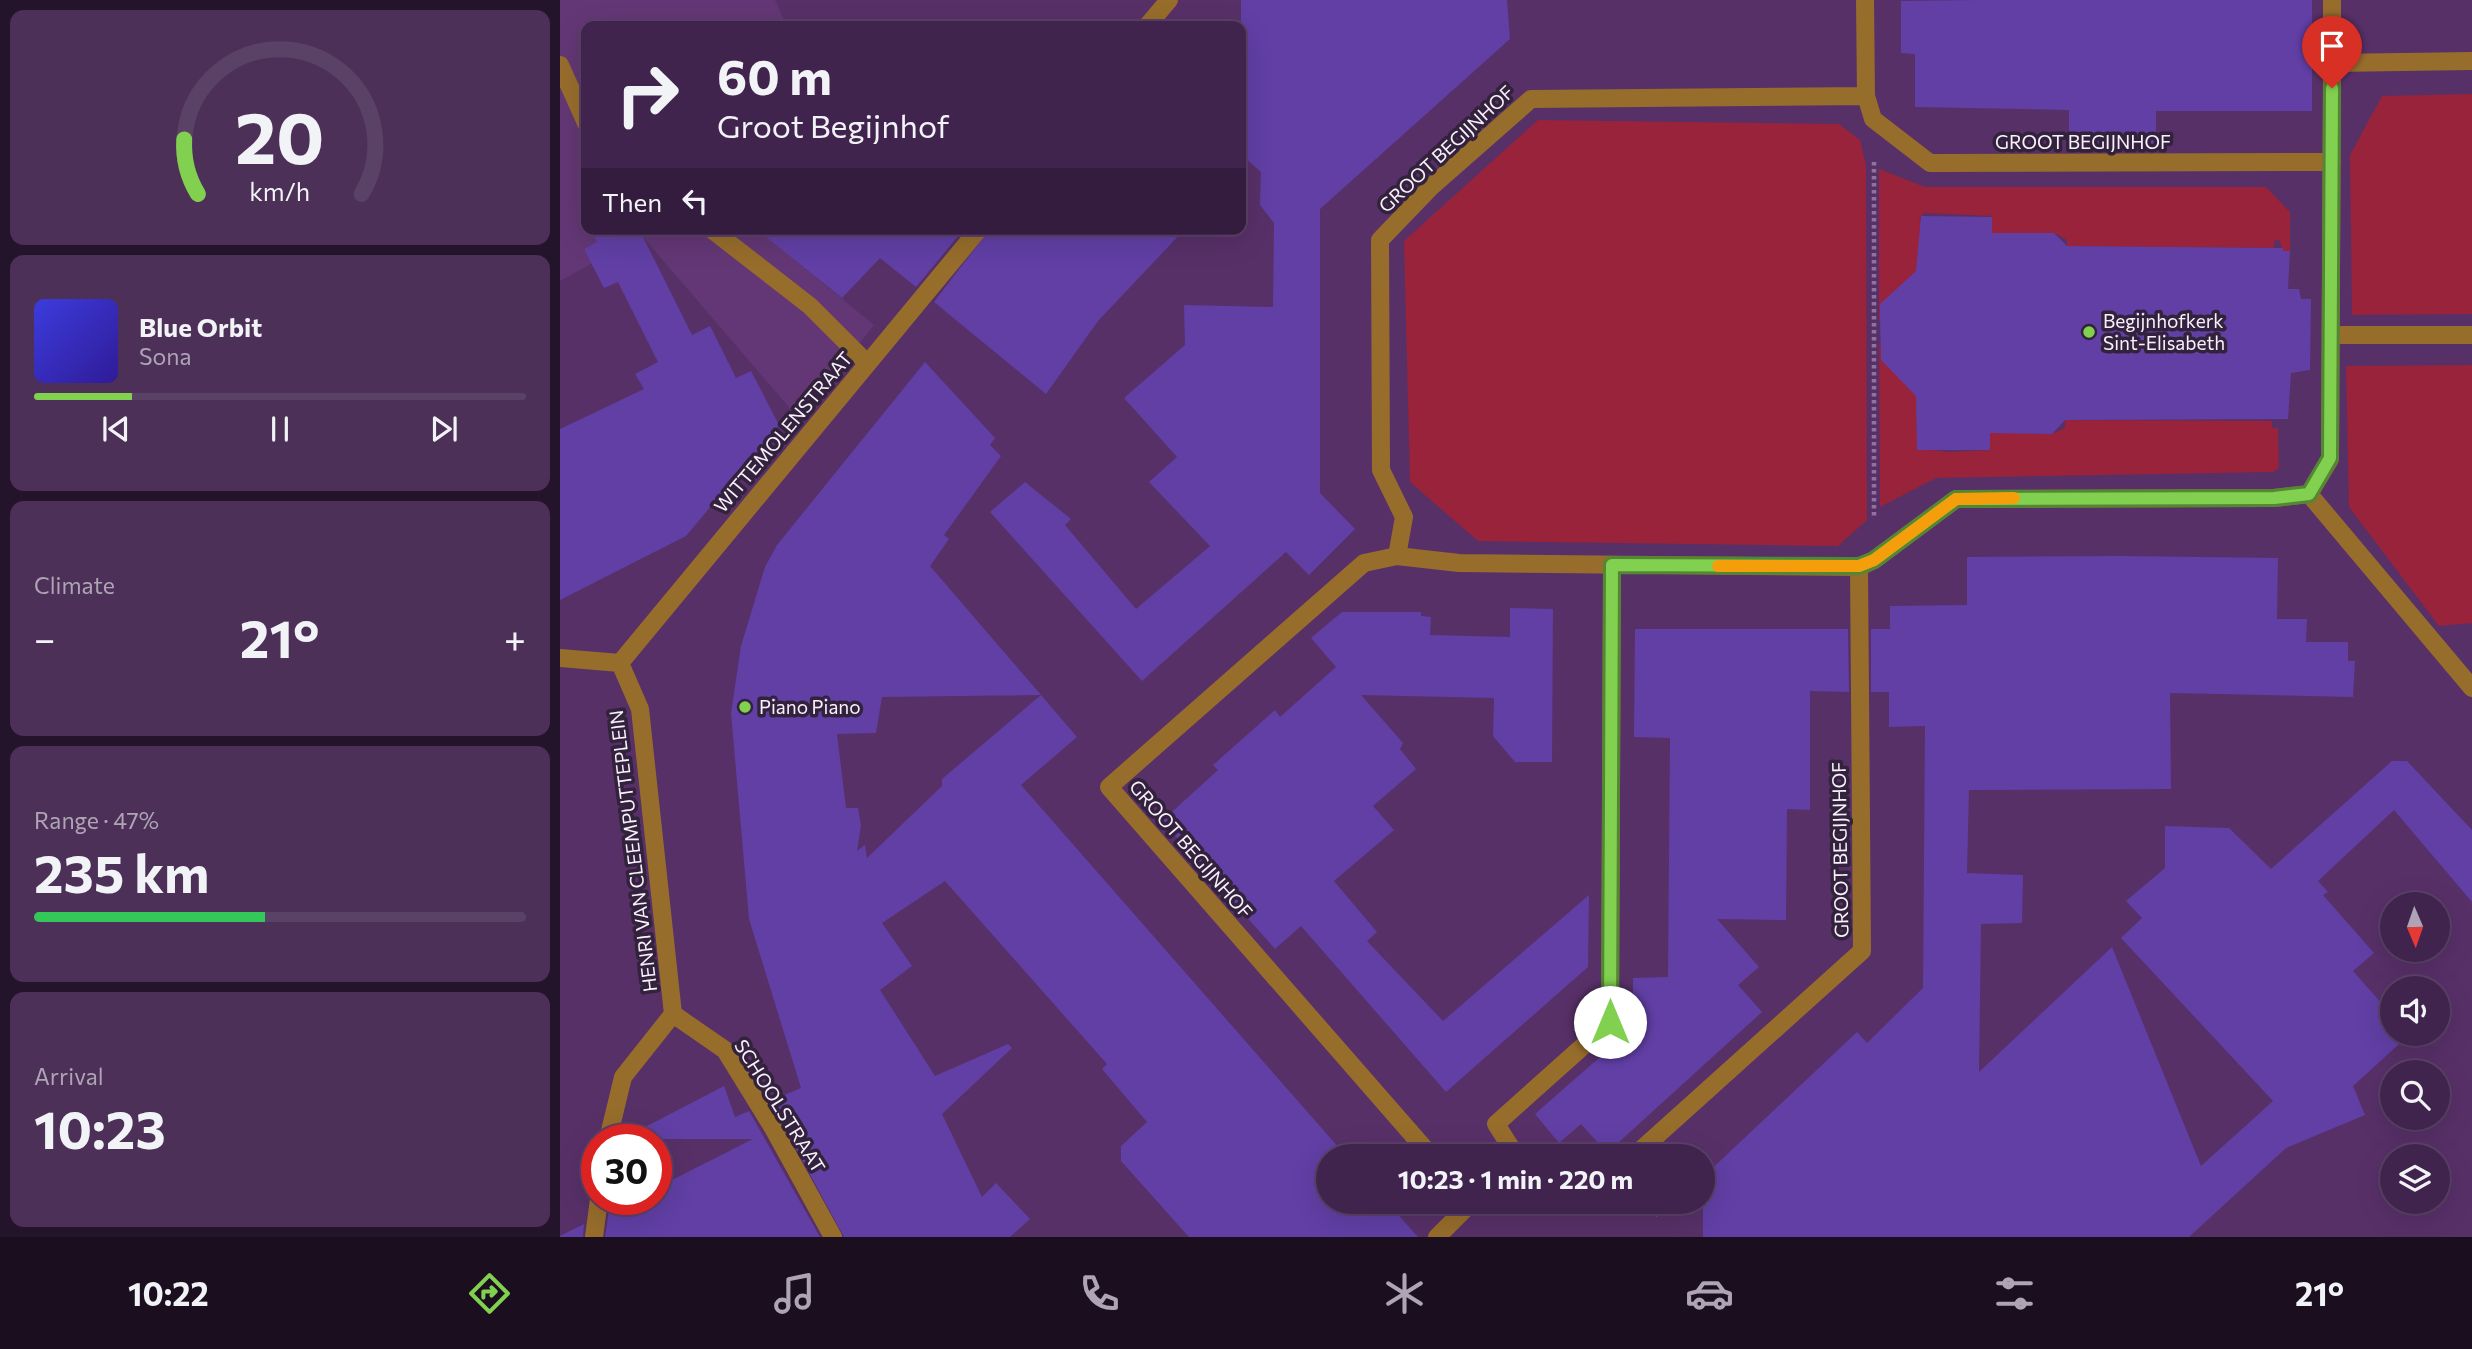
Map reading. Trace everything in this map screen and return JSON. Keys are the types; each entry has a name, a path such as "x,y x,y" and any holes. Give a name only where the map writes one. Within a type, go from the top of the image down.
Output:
{"street":[{"path":"1151,21 1169,0"},
{"path":"1865,0 1867,96 1874,119"},
{"path":"2309,494 2330,458 2332,0"},
{"path":"2332,64 2472,61"},
{"path":"560,65 581,112"},
{"name":"GROOT BEGIJNHOF","path":"1396,556 1404,517 1381,470 1380,240 1431,187 1531,99 1867,96"},
{"name":"GROOT BEGIJNHOF","path":"1874,119 1930,163 2332,162"},
{"path":"719,235 810,306 867,363"},
{"name":"WITTEMOLENSTRAAT","path":"620,663 974,235"},
{"path":"2332,335 2472,335"},
{"path":"1866,563 1956,499 2274,498 2309,494"},
{"path":"2309,494 2472,688"},
{"name":"GROOT BEGIJNHOF","path":"1421,1144 1109,787 1364,563 1396,556 1459,562 1612,565 1866,563 1862,951 1647,1144"},
{"path":"1509,1144 1496,1124 1610,1022 1612,565"},
{"path":"560,658 620,663"},
{"name":"HENRI VAN CLEEMPUTTEPLEIN","path":"620,663 640,709 673,1014"},
{"path":"612,1124 623,1077 673,1014"},
{"name":"SCHOOLSTRAAT","path":"673,1014 725,1050 773,1128 833,1237"},
{"path":"1437,1237 1460,1214"},
{"path":"594,1237 597,1215"}],"path":[{"path":"1866,563 1874,119"}],"shaded area":[{"path":"560,0 775,0 785,21 581,21 581,235 801,235 786,253 874,325 799,419 642,236 560,281"},
{"path":"2472,94 2472,314 2352,315 2350,155 2382,96"},
{"path":"1538,120 1839,124 1860,140 1866,165 1867,520 1838,546 1478,541 1410,482 1404,241"},
{"path":"1879,169 1925,187 2266,187 2290,212 2290,251 2283,251 2279,240 2274,241 2274,248 2067,246 2067,240 2054,233 1992,246 1992,216 1924,213 1919,219 1921,286 1879,321"},
{"path":"1879,343 1899,378 1918,371 1922,451 1990,450 1990,425 2036,434 2052,434 2065,428 2065,420 2272,421 2272,428 2278,428 2279,468 2273,472 1936,478 1880,507"},
{"path":"2472,365 2472,623 2439,626 2349,507 2346,366"}],"building":[{"path":"1241,0 1507,0 1510,39 1320,209 1320,493 1355,529 1309,575 1286,552 1142,681 990,512 1025,482 1071,519 1065,525 1136,609 1210,546 1149,482 1177,457 1124,398 1185,345 1184,305 1273,307 1274,223 1260,205 1261,172 1246,158 1246,21 1241,21"},
{"path":"2312,0 2312,111 2156,111 2156,145 2069,145 2069,110 1915,107 1915,54 1901,53 1901,1"},
{"name":"Begijnhofkerk Sint-Elisabeth","path":"1921,216 1992,217 1992,233 2054,233 2067,246 2283,248 2283,251 2290,251 2288,289 2299,289 2301,299 2311,299 2310,370 2291,373 2288,419 2065,420 2052,434 1990,433 1990,450 1917,450 1916,396 1881,360 1880,304 1916,271"},
{"path":"594,235 642,235 692,335 710,326 736,378 751,371 779,425 686,536 560,600 560,429 644,389 635,374 658,362 618,282 604,288 584,249 597,242"},
{"path":"763,235 959,235 916,287 880,258 842,298"},
{"path":"985,235 1179,235 1098,321 1046,394 934,302"},
{"path":"925,362 995,438 990,445 1001,456 944,535 949,539 930,566 1041,695 1077,737 1021,785 1336,1144 1316,1144 1316,1214 1398,1214 1418,1237 1189,1237 1121,1161 1121,1146 1147,1122 1102,1069 1107,1064 945,881 882,923 912,966 880,990 935,1076 1008,1044 1012,1048 942,1114 982,1197 996,1183 1030,1219 1010,1237 844,1237 770,1101 801,1088 749,919 731,713 741,646 765,567 777,545","holes":["1041,695 942,779 942,786 867,858 865,845 857,851 861,826 858,808 846,808 837,734 876,733 882,697"]},
{"path":"1967,557 2278,558 2277,619 2307,619 2306,642 2348,642 2348,661 2355,661 2353,697 2170,693 2171,789 1969,790 1967,873 2023,875 2022,923 1981,924 1979,1072 2112,947 2201,1166 2273,1101 2121,938 2142,918 2126,901 2165,868 2165,826 2229,828 2271,869 2392,761 2407,761 2472,830 2472,902 2394,810 2318,881 2328,892 2323,895 2374,953 2353,971 2380,1001 2380,1046 2397,1046 2353,1086 2365,1115 2286,1148 2189,1237 1703,1237 1703,1214 1715,1214 1715,1166 1857,1032 1867,1043 1923,988 1925,726 1889,727 1889,692 1871,692 1871,629 1890,629 1890,606 1967,605"},
{"path":"1510,608 1553,609 1552,762 1515,762 1493,736 1494,698 1361,695 1403,743 1400,749 1416,769 1373,806 1394,830 1334,881 1377,932 1367,941 1443,1021 1589,895 1588,967 1446,1092 1301,926 1275,949 1162,821 1218,770 1213,765 1275,710 1280,717 1336,667 1311,638 1342,612 1421,612 1421,616 1431,617 1430,635 1510,637"},
{"path":"1635,629 1848,629 1849,692 1810,691 1810,810 1787,809 1786,920 1717,919 1759,967 1738,985 1762,1012 1617,1144 1599,1144 1581,1124 1559,1143 1535,1114 1633,1028 1633,978 1668,977 1670,738 1634,737"},
{"path":"724,1086 735,1117 749,1111 820,1237 605,1237 608,1215 672,1215 672,1180 753,1139 672,1139 672,1124 651,1124"},
{"path":"584,1224 583,1237 560,1237 560,1236"}],"slow traffic":[{"path":"1718,566 1859,566 1874,560 1956,499 2014,498"}],"place":[{"name":"Begijnhofkerk Sint-Elisabeth","path":"2089,332"},
{"name":"Piano Piano","path":"745,707"}],"route":[{"path":"1610,1022 1612,565 1859,566 1874,560 1956,499 2274,498 2309,494 2330,458 2332,88"}]}
